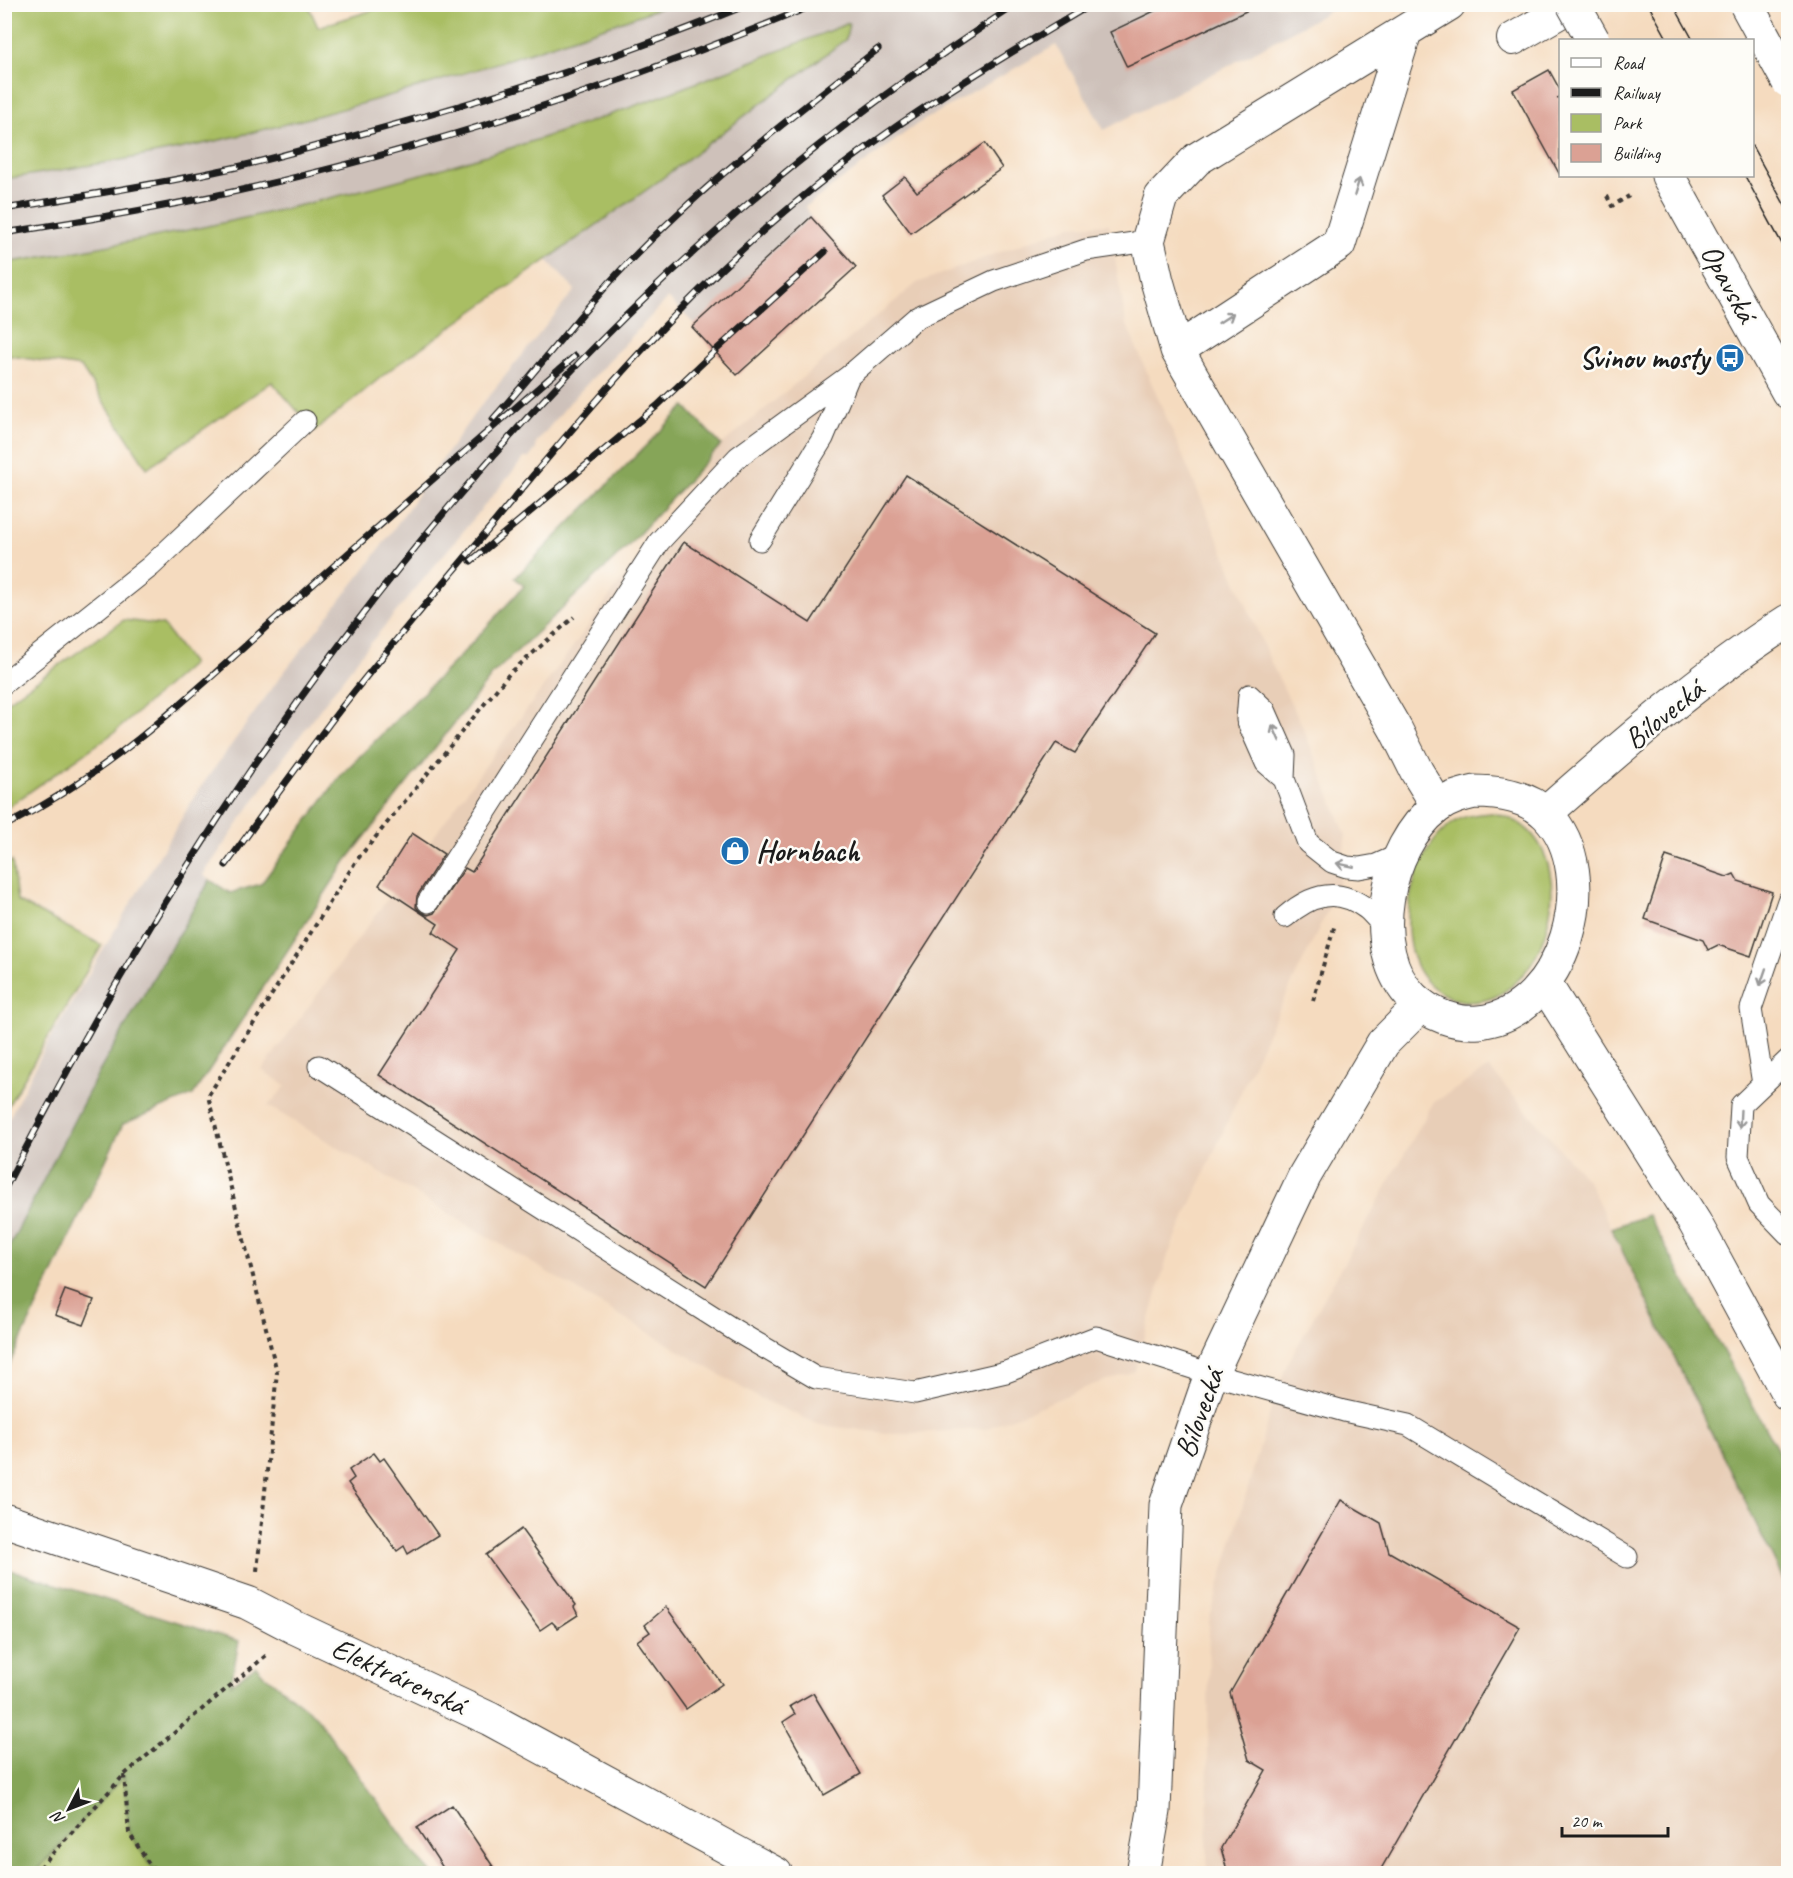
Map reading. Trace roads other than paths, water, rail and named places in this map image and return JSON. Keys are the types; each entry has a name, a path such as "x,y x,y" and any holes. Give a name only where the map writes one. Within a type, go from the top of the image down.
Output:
{"street":[{"path":"1438,806 1177,350 1156,281 1148,241 1161,196 1197,159 1449,4"},
{"path":"1513,39 1573,4 1592,39"},
{"path":"1746,4 1788,81"},
{"path":"1177,350 1340,244 1405,32"},
{"name":"Opavská","path":"1669,177 1788,392"},
{"name":"Bílovecká","path":"1546,813 1646,727 1759,639 1788,621"},
{"path":"1475,792 1512,795 1546,813 1563,840 1572,873 1573,888 1567,936 1545,984 1521,1007 1506,1016 1489,1021 1454,1021 1421,1005 1397,978 1391,962 1387,930 1390,891 1401,854 1415,829 1438,806 1457,796 1475,792"},
{"path":"1545,984 1695,1223 1788,1394"},
{"name":"Bílovecká","path":"1143,1874 1154,1811 1166,1505 1211,1374 1305,1175 1383,1043 1421,1005"},
{"name":"Elektrárenská","path":"4,1520 248,1603 490,1719 776,1874"}],"lane":[{"path":"428,902 659,542 738,457 849,376 916,318 994,281 1092,248 1148,241"},
{"path":"760,540 823,438 849,376"},
{"path":"4,683 151,566 305,422"},
{"path":"1249,695 1265,710 1285,755 1284,779 1308,843 1332,862 1359,868 1376,865 1401,854"},
{"path":"1285,917 1301,903 1320,896 1343,897 1366,909 1387,930"},
{"path":"1763,1084 1751,1009 1788,902"},
{"path":"1788,1060 1741,1106 1738,1157 1759,1204 1788,1234"},
{"path":"319,1066 736,1331 816,1378 915,1393 1006,1372 1096,1337 1211,1374 1344,1411 1408,1425 1628,1557"}],"tram line":[{"path":"1648,4 1667,39"},
{"path":"1673,4 1692,39"},
{"path":"1754,150 1788,211"},
{"path":"1746,177 1788,255"}],"railway":[{"path":"4,209 237,167 391,126 597,61 749,4"},
{"path":"4,233 208,197 311,174 385,154 603,86 746,33 816,4"},
{"path":"4,1190 89,1032 179,879 312,682 384,587 460,495 539,406 621,320 744,207 819,145 936,58 1017,4"},
{"path":"226,865 332,720 393,644 602,394 713,277 794,204 865,149 939,98 1092,4"},
{"path":"493,419 606,286 683,209 747,154 878,49"},
{"path":"471,561 657,406 825,252"},
{"path":"4,826 87,777 164,718 575,356"}],"place":[{"name":"Svinov mosty","path":"1730,358"},
{"name":"Hornbach","path":"735,851"}]}
